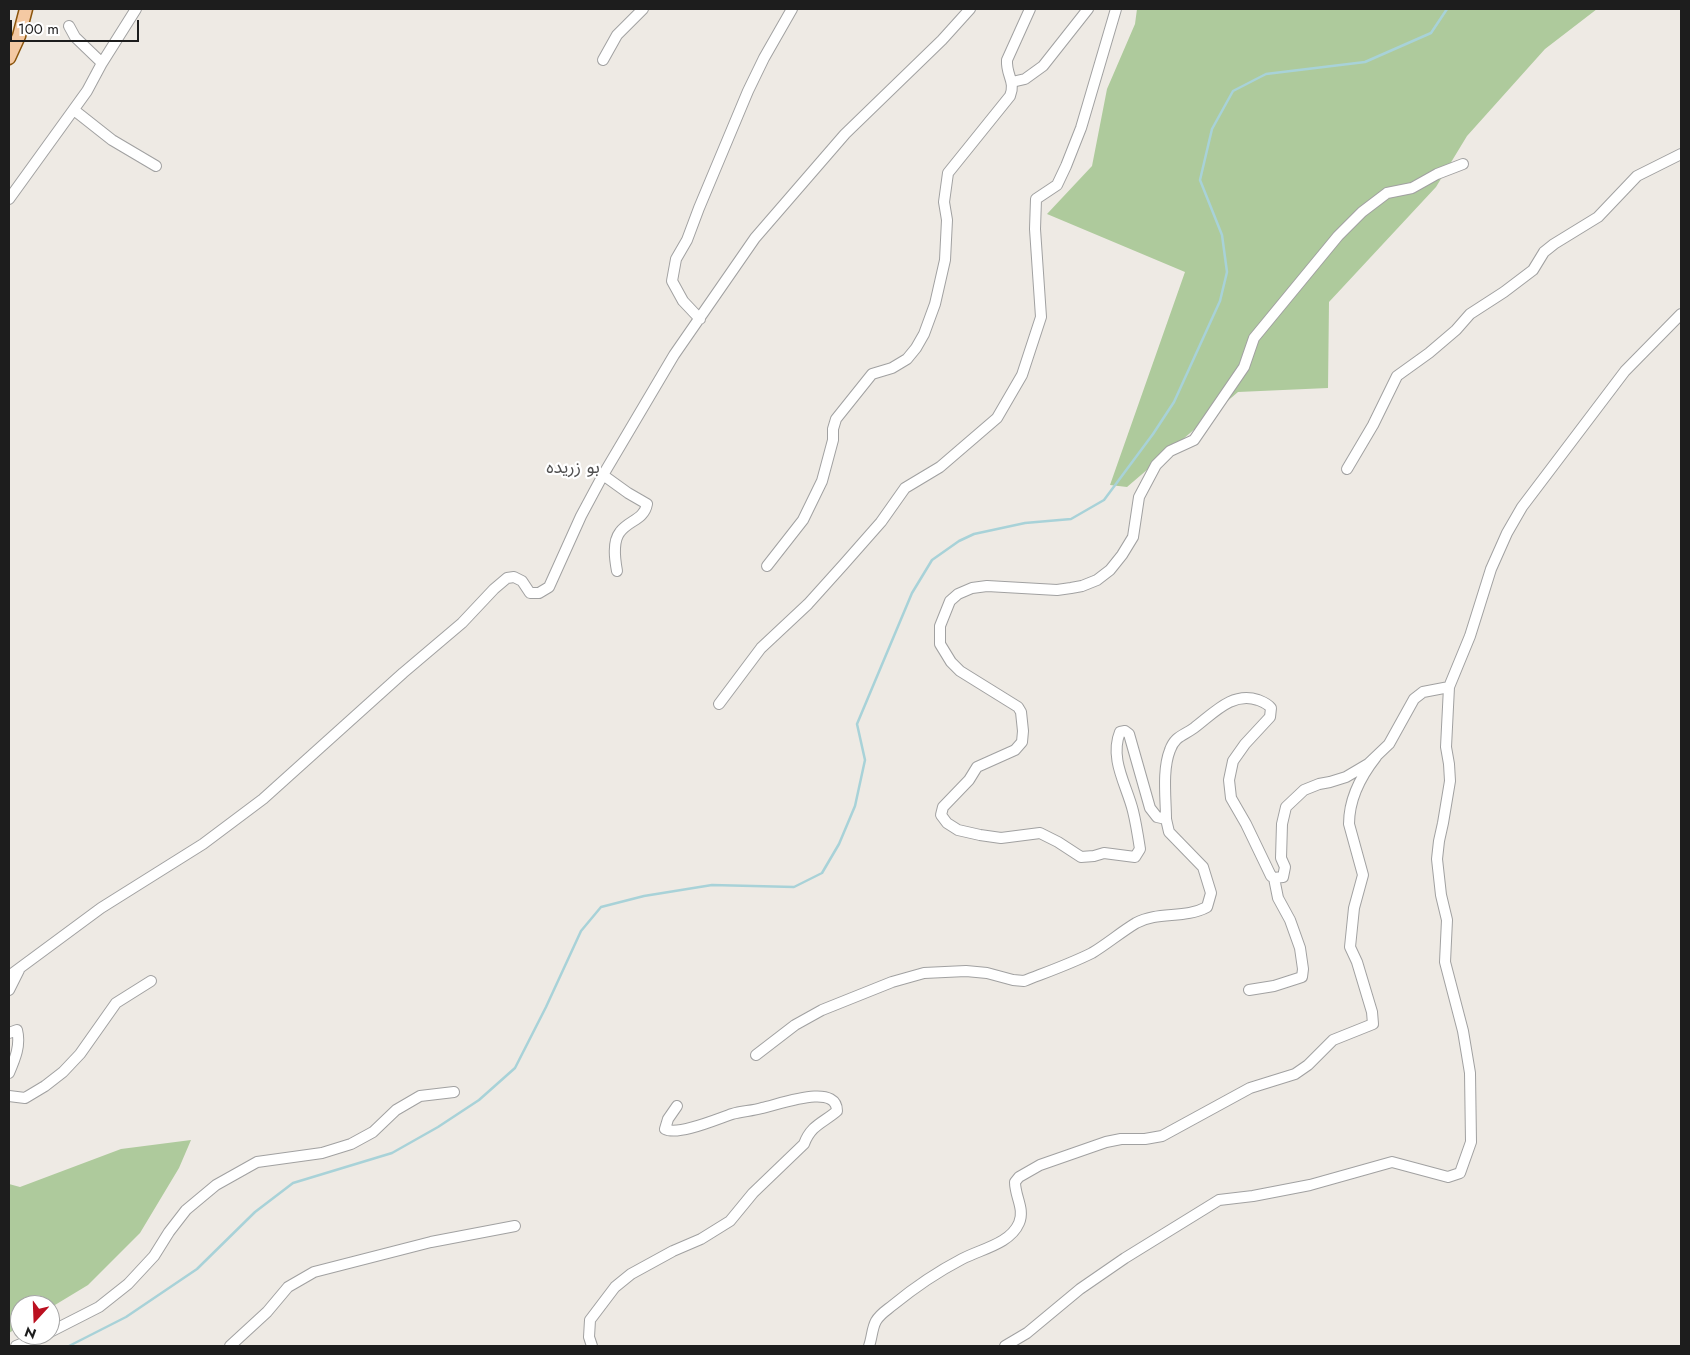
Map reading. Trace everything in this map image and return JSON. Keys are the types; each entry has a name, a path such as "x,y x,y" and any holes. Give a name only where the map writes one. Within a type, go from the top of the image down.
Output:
{"main road":[{"path":"9,58 19,36 26,9"}],"street":[{"path":"9,199 88,91 102,64 136,9"},
{"path":"603,60 617,35 643,9"},
{"path":"700,318 683,301 672,281 676,260 687,240 764,58 792,9"},
{"path":"9,976 101,908 196,848 263,799 403,673 462,623 507,578 514,577 522,581 530,593 539,592 549,587 581,516 674,355 755,238 845,134 936,46 970,9"},
{"path":"767,566 802,520 822,481 833,440 833,429 836,419 872,374 892,368 907,359 924,334 935,304 945,260 947,220 944,202 948,173 1010,96 1013,88 1007,68 1008,60 1030,9"},
{"path":"1012,82 1025,79 1043,66 1088,9"},
{"path":"719,704 762,648 808,604 882,522 905,488 940,467 997,418 1022,376 1041,317 1035,229 1036,199 1057,185 1066,166 1081,128 1116,9"},
{"path":"69,26 75,37 102,64"},
{"path":"74,110 112,140 156,166"},
{"path":"1346,469 1373,425 1397,376 1429,353 1456,330 1470,314 1533,270 1544,252 1573,231 1598,217 1637,176 1681,154"},
{"path":"1166,819 1157,817 1150,808 1129,734 1125,731 1120,732 1118,738 1118,765 1133,810 1140,849 1135,857 1104,853 1080,857 1058,842 1040,833 1002,838 958,830 947,824 942,814 943,807 970,780 977,767 1015,750 1022,742 1023,731 1021,712 1018,707 960,671 951,662 940,644 940,626 950,601 958,594 972,588 986,586 1057,590 1082,586 1097,580 1110,570 1133,537 1139,497 1156,465 1170,451 1194,440 1244,367 1254,338 1338,236 1362,212 1387,193 1412,188 1436,174 1463,164"},
{"path":"1005,1346 1028,1333 1080,1289 1125,1258 1219,1200 1310,1185 1392,1162 1448,1177 1460,1173 1471,1142 1470,1073 1463,1031 1446,962 1447,920 1441,896 1437,859 1450,781 1446,746 1449,687 1470,636 1491,569 1507,533 1522,508 1625,371 1681,314"},
{"path":"604,475 628,493 647,504 646,511 619,532 615,544 616,571"},
{"path":"1274,878 1282,877 1285,868 1281,858 1282,832 1286,807 1304,790 1346,777 1368,764 1389,744 1414,699 1423,692 1449,687"},
{"path":"756,1055 795,1025 822,1010 892,982 924,973 966,971 987,973 1024,981 1092,953 1137,923 1158,917 1198,912 1207,907 1211,893 1203,867 1169,832 1166,819 1165,783 1169,752 1175,740 1194,729 1222,705 1243,698 1255,699 1267,704 1271,708 1270,717 1245,744 1233,761 1229,780 1231,798 1271,876 1274,878 1278,898 1290,920 1300,948 1303,969 1302,977 1274,986 1249,990"},
{"path":"869,1346 875,1322 904,1296 928,1278 963,1258 998,1243 1015,1231 1020,1222 1021,1213 1015,1182 1024,1174 1040,1165 1114,1140 1162,1136 1242,1092 1295,1074 1308,1065 1333,1040 1373,1024 1372,1012 1357,962 1350,947 1354,908 1363,875 1349,818 1350,808 1358,786 1376,757"},
{"path":"9,990 19,969"},
{"path":"9,1096 24,1098 45,1086 63,1072 80,1054 116,1003 151,981"},
{"path":"9,1033 17,1030 18,1035 15,1058 9,1074"},
{"path":"60,1327 98,1307 128,1284 154,1256 186,1210 216,1185 257,1162 322,1153 351,1144 373,1132 396,1110 420,1096 454,1092"},
{"path":"592,1346 589,1337 590,1320 615,1287 631,1274 673,1251 701,1240 730,1221 753,1193 804,1144 813,1127 837,1111 837,1104 834,1101 829,1098 815,1096 741,1112 698,1126 669,1131 665,1129 665,1124 677,1106"},
{"path":"230,1346 267,1312 288,1287 314,1272 431,1242 515,1226"}],"green space":[{"path":"1137,9 1597,9 1545,49 1467,136 1436,187 1329,302 1328,388 1238,392 1127,487 1110,485 1185,272 1047,214 1092,166 1107,89 1135,24"},
{"path":"191,1140 179,1168 140,1233 88,1285 60,1302 60,1295 10,1295 9,1333 9,1184 20,1187 121,1149"}],"waterway":[{"path":"69,1346 126,1317 197,1269 255,1212 293,1183 392,1153 438,1127 479,1100 515,1068 581,931 601,907 644,896 712,885 794,887 822,873 839,844 855,806 865,760 857,724 912,593 932,560 959,541 974,534 1025,523 1071,519 1104,500 1153,434 1174,402 1220,301 1227,272 1222,235 1200,180 1212,129 1233,91 1266,74 1365,62 1431,33 1447,9"}],"district":[{"name":"بو زريده","path":"573,469"}]}
